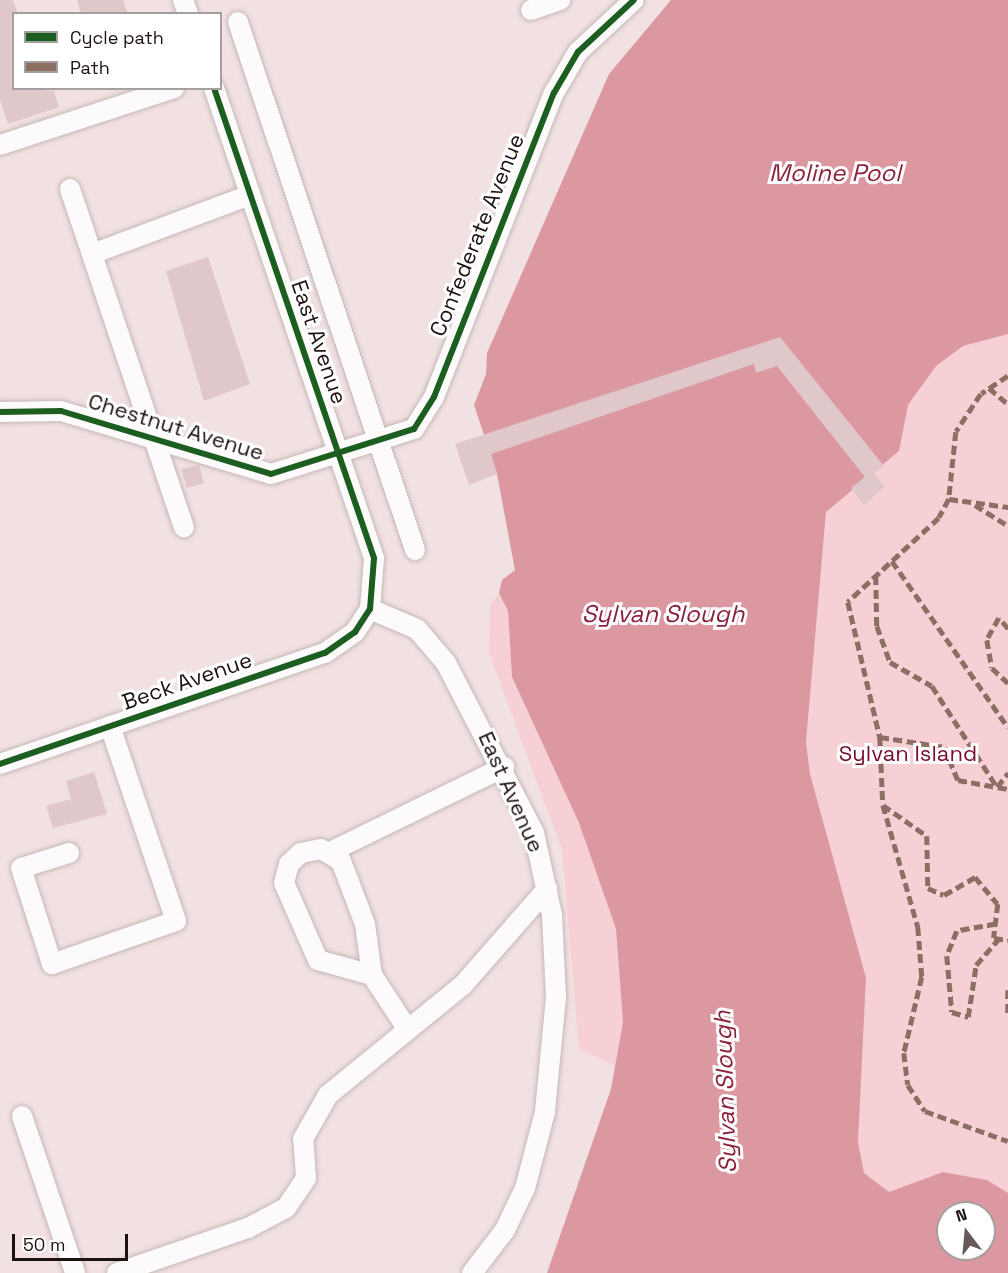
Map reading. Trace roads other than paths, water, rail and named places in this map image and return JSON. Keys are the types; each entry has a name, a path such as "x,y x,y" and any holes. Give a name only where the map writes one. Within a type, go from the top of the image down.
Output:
{"street":[{"path":"531,10 560,0"},
{"name":"Confederate Avenue","path":"339,455 414,429 424,417 554,93 578,52 634,0"},
{"path":"238,22 416,550"},
{"path":"0,145 168,90"},
{"name":"East Avenue","path":"215,90 374,558 370,609 399,619 431,641 504,767 534,833 546,889 556,997 545,1112 525,1188 505,1230 472,1273"},
{"path":"70,189 184,527"},
{"path":"92,254 250,195"},
{"name":"Chestnut Avenue","path":"0,412 61,411 271,474 339,455"},
{"name":"Beck Avenue","path":"0,764 325,653 355,632 370,609"},
{"path":"69,853 21,868 52,964 176,921 110,726"},
{"path":"330,852 504,767"},
{"path":"372,975 318,960 284,883 289,864 312,849 330,852 341,861 365,924 372,975 406,1027"},
{"path":"117,1273 248,1228 286,1208 306,1178 303,1139 315,1111 406,1027 463,985 546,889"},
{"path":"22,1116 75,1273"}],"water":[{"path":"671,0 1008,0 1008,334 963,346 936,366 908,405 899,451 826,512 806,742 810,774 866,978 858,1142 864,1173 889,1192 943,1172 987,1180 1008,1193 1008,1273 547,1273 611,1089 623,1022 616,929 579,823 512,677 508,611 499,593 502,580 515,570 497,474 474,405 486,374 487,353 609,74"}],"water label":[{"name":"Moline Pool","path":"835,173"},
{"name":"Sylvan Slough","path":"663,614"},
{"name":"Sylvan Slough","path":"725,1092"}],"park label":[{"name":"Sylvan Island","path":"908,754"}]}
